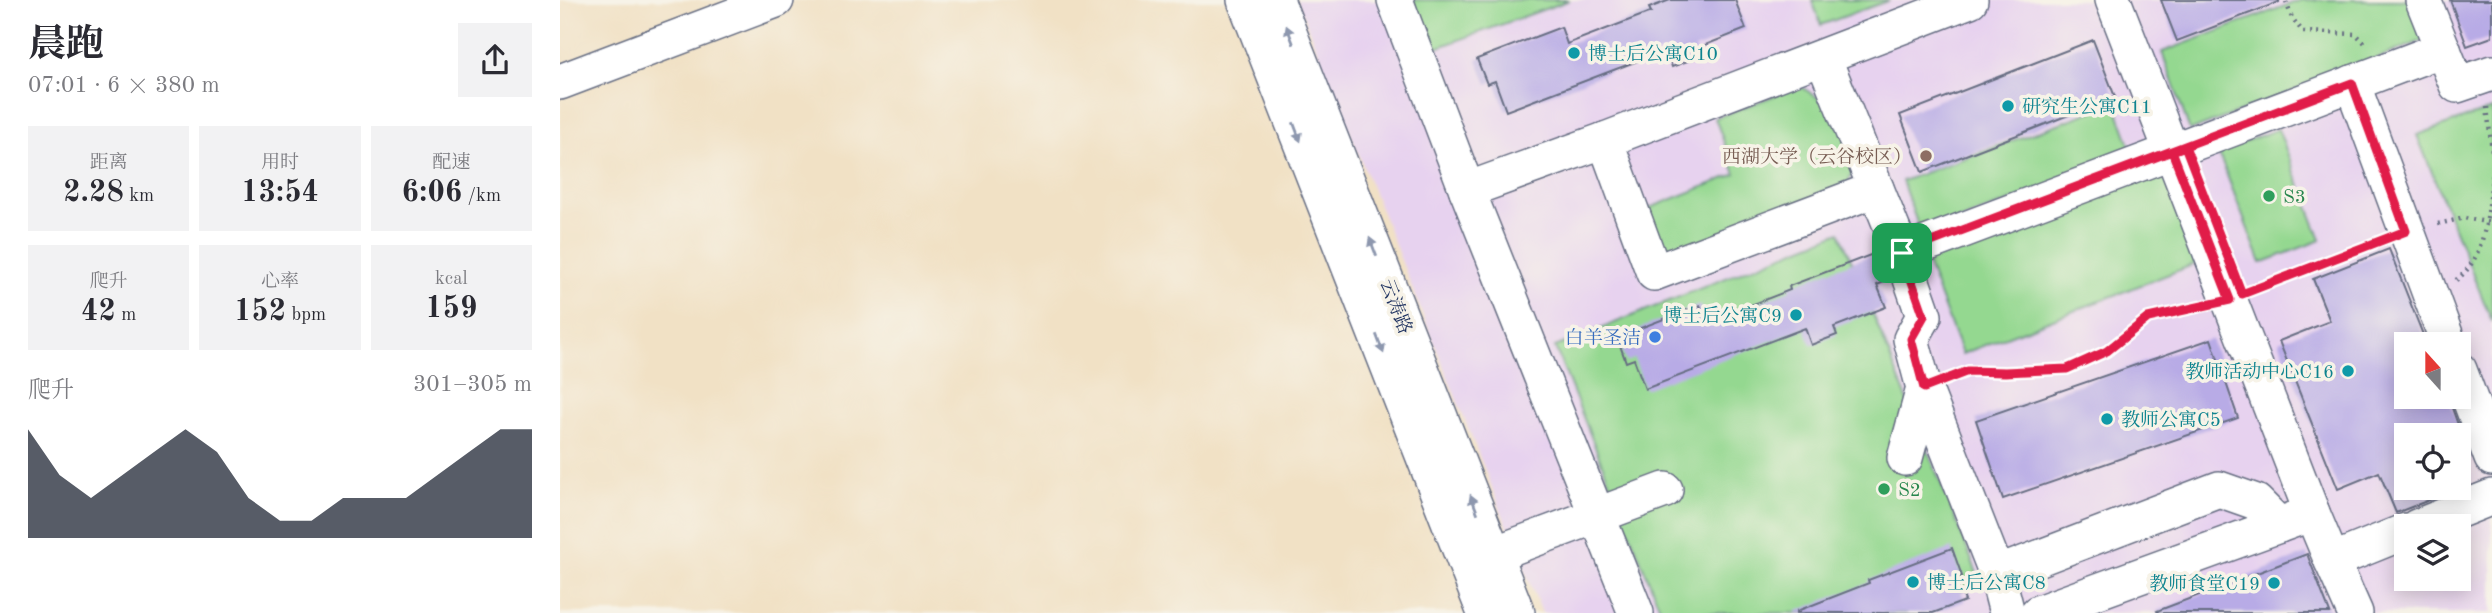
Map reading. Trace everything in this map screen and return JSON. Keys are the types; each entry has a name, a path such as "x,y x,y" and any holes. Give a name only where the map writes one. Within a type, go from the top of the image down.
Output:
{"street":[{"path":"560,82 776,0"},
{"name":"云涛路","path":"1245,0 1485,613"},
{"name":"云涛路","path":"1276,0 1517,613"},
{"path":"1395,0 1467,190 1636,613"},
{"path":"1467,190 1970,0"},
{"path":"2113,0 2172,151 2242,294 2312,513 2355,613"},
{"path":"2423,0 2456,85 2489,86"},
{"path":"1902,253 2443,49"},
{"path":"1823,57 1902,253 1924,316 1911,339 1924,388 1997,574 2007,613"},
{"path":"2365,78 2379,147 2406,231 2444,332"},
{"path":"1605,140 1654,273 1876,189"},
{"path":"1905,458 1924,388"},
{"path":"2471,402 2492,458"},
{"path":"1494,554 1665,489"},
{"path":"1997,574 2219,489 2256,502 2279,525"},
{"path":"2450,514 2492,497"},
{"path":"2038,613 2312,513"},
{"path":"2332,561 2394,536"}],"path":[{"path":"2286,2 2292,18 2303,32 2356,34 2372,51 2365,78"},
{"path":"2489,86 2492,151"},
{"path":"2427,288 2459,279 2478,253 2489,222 2492,175"},
{"path":"1924,388 1968,371 2067,369 2107,351 2148,318 2242,294 2406,231 2464,218 2489,222"}],"shaded area":[{"name":"西湖大学（云谷校区）","path":"1297,0 2492,0 2492,613 1542,613"}],"green space":[{"path":"1413,0 1570,0 1431,50"},
{"path":"1812,0 1890,0 1821,25"},
{"path":"2301,0 2411,0 2427,39 2190,131 2162,52"},
{"path":"1800,86 1835,109 1856,164 1843,195 1680,256 1653,243 1642,211 1736,174 1715,118"},
{"path":"2115,103 2134,156 1921,234 1902,181"},
{"path":"2492,109 2492,322 2417,135"},
{"name":"S3","path":"2278,129 2321,240 2261,263 2218,152"},
{"path":"2161,167 2198,263 1962,354 1925,258"},
{"path":"1840,232 1981,583 1905,613 1662,613 1555,347"}],"building":[{"name":"博士后公寓C10","path":"1670,0 1735,0 1746,29 1695,49 1698,57 1672,67 1666,50 1506,111 1495,81 1487,84 1477,59 1561,27 1567,44 1651,12 1649,8"},
{"path":"2161,0 2279,0 2279,2 2177,41"},
{"path":"2450,0 2492,0 2492,37 2467,46"},
{"name":"研究生公寓C11","path":"2093,40 2115,97 1922,172 1900,115"},
{"name":"教师活动中心C16","path":"2389,249 2422,332 2394,332 2394,410 2453,410 2457,423 2394,423 2394,500 2429,500 2396,513 2379,472 2338,489 2279,341 2330,321 2313,279"},
{"name":"博士后公寓C9","path":"1873,254 1884,282 1877,285 1886,307 1834,327 1837,335 1811,345 1805,328 1645,389 1634,359 1626,362 1617,337 1700,305 1707,322 1790,290 1789,286"},
{"name":"教师公寓C5","path":"2211,339 2238,418 2003,499 1976,420"},
{"name":"博士后公寓C8","path":"1952,548 1962,576 1956,578 1965,601 1933,613 1797,613 1869,583 1868,580"},
{"name":"教师食堂C19","path":"2307,554 2330,613 2157,611"}],"place":[{"name":"博士后公寓C10","path":"1574,53"},
{"name":"研究生公寓C11","path":"2008,106"},
{"name":"西湖大学（云谷校区）","path":"1926,156"},
{"name":"S3","path":"2269,196"},
{"name":"博士后公寓C9","path":"1796,315"},
{"name":"白羊圣洁","path":"1655,337"},
{"name":"教师活动中心C16","path":"2348,371"},
{"name":"教师公寓C5","path":"2107,419"},
{"name":"S2","path":"1884,489"},
{"name":"博士后公寓C8","path":"1913,582"},
{"name":"教师食堂C19","path":"2274,583"}],"route":[{"path":"1902,253 1924,316 1911,339 1924,388 1968,371 2067,369 2107,351 2148,318 2230,300 2172,151 2185,146 2352,83 2406,231 2242,294 2185,146 1902,253"}]}
